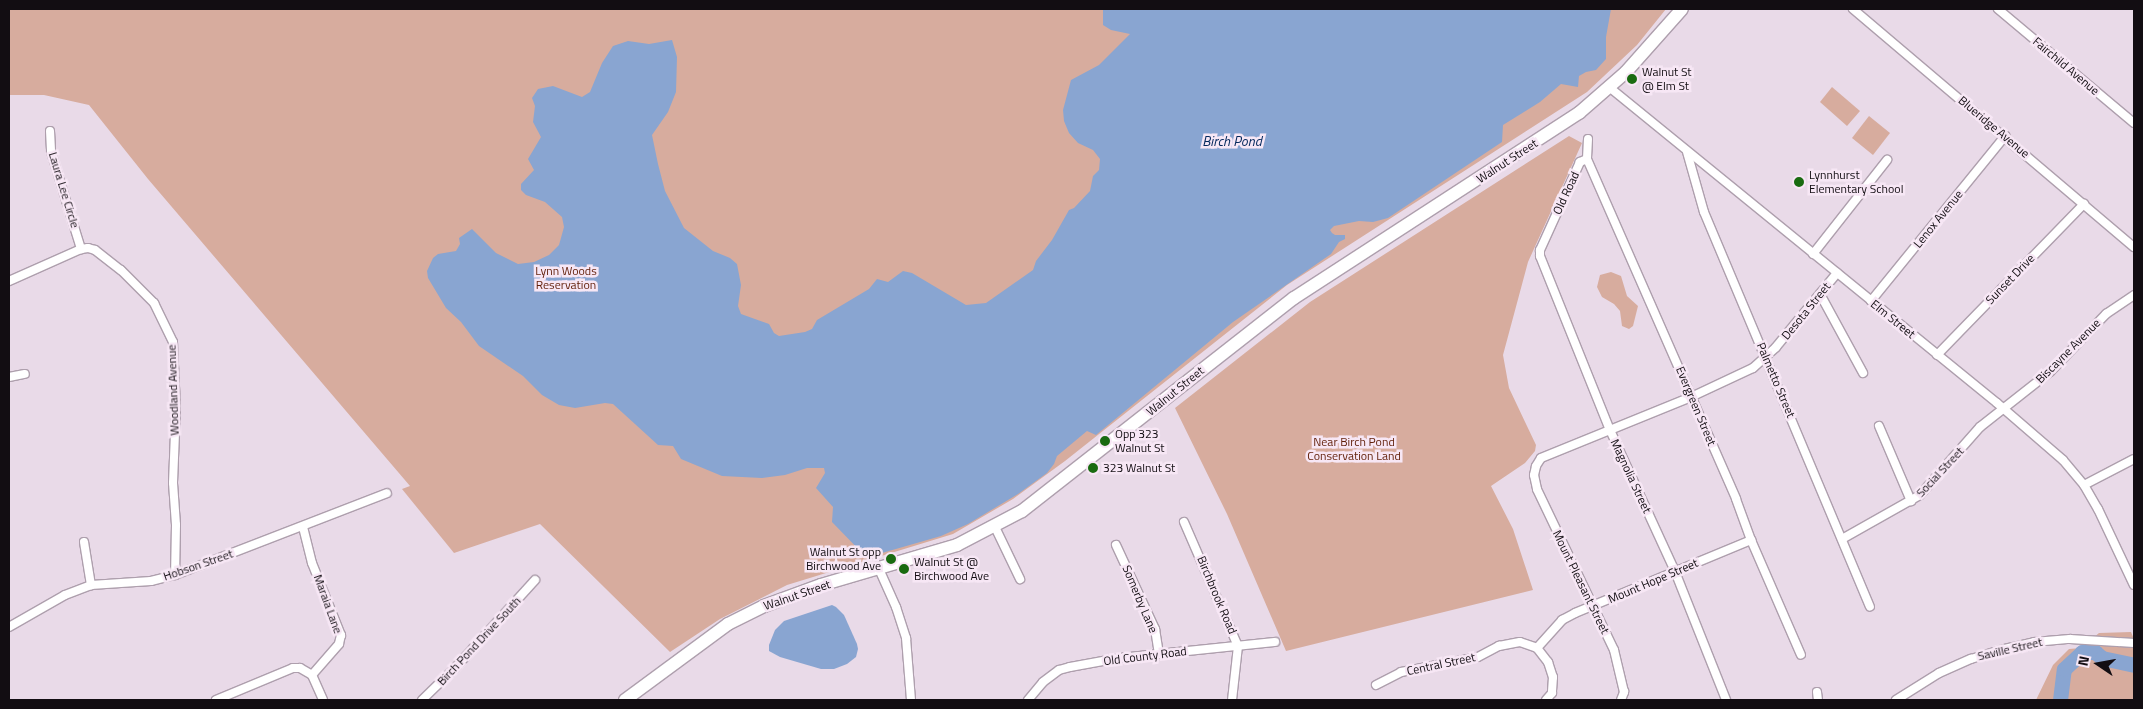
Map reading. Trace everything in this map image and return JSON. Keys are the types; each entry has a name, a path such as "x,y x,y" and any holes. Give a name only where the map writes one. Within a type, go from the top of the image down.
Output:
{"main road":[{"name":"Walnut Street","path":"625,700 728,624 788,596 957,545 995,527 1047,493 1294,298 1549,134 1609,87 1635,63 1682,9"}],"street":[{"name":"Blueridge Avenue","path":"1853,9 2134,247"},
{"name":"Fairchild Avenue","path":"1998,9 2134,123"},
{"name":"Elm Street","path":"1609,87 2003,408 2062,460 2084,486 2098,509 2134,585"},
{"name":"Laura Lee Circle","path":"50,131 51,152 81,249"},
{"name":"Lenox Avenue","path":"1871,301 2005,136"},
{"name":"Old Road","path":"1540,250 1580,162 1587,159 1588,139"},
{"name":"Palmetto Street","path":"1687,152 1704,212 1870,607"},
{"name":"Evergreen Street","path":"1587,159 1736,498 1751,540 1801,655"},
{"path":"1813,254 1887,160"},
{"name":"Sunset Drive","path":"1937,355 2084,204"},
{"path":"9,281 81,249"},
{"name":"Woodland Avenue","path":"81,249 95,250 121,270 154,303 173,342 176,408 173,483 176,524 175,575"},
{"name":"Magnolia Street","path":"1540,250 1542,264 1610,430 1674,571 1726,700"},
{"name":"Desota Street","path":"1536,466 1541,458 1692,397 1753,368 1766,357 1837,273"},
{"path":"1820,294 1863,373"},
{"name":"Biscayne Avenue","path":"2003,408 2050,372 2106,314 2134,295"},
{"path":"9,377 25,374"},
{"name":"Social Street","path":"1842,539 1911,502 1926,490 1980,427 2003,408"},
{"path":"1879,426 1911,502"},
{"path":"2084,486 2134,459"},
{"name":"Mount Pleasant Street","path":"1536,466 1534,476 1537,489 1614,650 1624,692 1621,700"},
{"name":"Hobson Street","path":"9,627 65,595 91,585 150,580 175,575 387,494"},
{"name":"Birchbrook Road","path":"1184,522 1238,646 1232,700"},
{"name":"Maraia Lane","path":"303,527 312,563 341,635 339,644 312,675"},
{"path":"995,527 1020,579"},
{"name":"Mount Hope Street","path":"1537,648 1562,620 1575,613 1751,540"},
{"path":"84,542 91,585"},
{"name":"Somerby Lane","path":"1116,545 1155,629 1159,654"},
{"path":"2125,567 2134,563"},
{"path":"879,569 896,607 906,638 911,700"},
{"name":"Birch Pond Drive South","path":"422,700 455,668 535,580"},
{"name":"Saville Street","path":"1896,700 1939,672 2000,650 2034,642 2070,638 2134,643"},
{"name":"Old County Road","path":"1028,700 1044,682 1059,670 1119,658 1275,642"},
{"name":"Central Street","path":"1376,685 1400,672 1478,657 1499,646 1520,642 1537,648"},
{"path":"1537,648 1548,662 1553,677 1552,693 1546,700"},
{"path":"216,700 293,668 300,668 312,675 323,700"}],"green space":[{"name":"Lynn Woods Reservation","path":"9,9 1666,9 1637,45 1587,92 1287,285 1065,461 1013,499 953,534 787,585 720,619 670,652 540,524 454,553 402,489 410,486 148,179 89,105 44,95 9,95"},
{"path":"1832,87 1860,111 1847,126 1820,102"},
{"path":"1869,116 1890,133 1873,155 1852,138"},
{"name":"Near Birch Pond Conservation Land","path":"1569,136 1582,143 1528,262 1503,355 1509,388 1536,445 1535,451 1525,463 1491,486 1513,529 1533,590 1286,651 1227,514 1175,408 1310,302"},
{"path":"1611,272 1621,276 1627,296 1638,306 1633,326 1629,329 1622,326 1620,311 1614,304 1602,297 1597,287 1600,275"},
{"path":"2131,632 2134,639 2134,700 2036,700 2053,665 2069,649 2081,648 2099,633"}],"water":[{"name":"Birch Pond","path":"1103,9 1611,9 1606,37 1606,59 1596,70 1579,76 1578,87 1561,84 1540,102 1503,125 1502,142 1388,218 1373,222 1359,221 1334,226 1330,230 1332,233 1335,235 1345,235 1345,239 1339,242 1331,254 1233,322 1096,435 1087,431 1057,456 1047,473 1018,494 968,524 941,536 866,557 832,522 833,507 816,488 825,473 824,468 807,468 785,475 762,478 722,476 681,459 673,446 658,445 613,404 605,403 575,408 559,405 542,395 523,376 479,346 461,322 446,308 428,278 427,271 433,258 438,254 456,251 460,244 459,238 472,229 496,253 518,264 534,262 549,255 559,245 564,227 562,217 545,202 526,195 521,190 521,184 534,170 528,159 541,137 533,122 535,106 532,98 538,89 553,86 582,97 590,92 602,63 613,46 628,41 649,44 672,40 677,57 676,92 668,112 652,135 658,164 665,191 684,228 713,251 730,258 737,264 741,285 738,306 741,314 769,324 774,333 779,336 805,332 812,329 817,320 869,289 877,279 888,282 903,271 912,273 966,305 986,303 1033,270 1036,261 1052,240 1069,210 1074,208 1090,191 1093,176 1099,170 1100,159 1093,150 1078,143 1069,133 1064,121 1063,110 1071,80 1099,65 1130,34 1111,30 1103,25"},
{"path":"832,605 844,615 857,644 856,657 847,664 834,669 821,669 780,657 769,651 769,645 775,630 784,621"}],"waterway":[{"path":"2060,700 2064,669 2082,652 2095,652 2102,658 2134,665"}],"place":[{"name":"Walnut St @ Elm St","path":"1632,79"},
{"name":"Lynnhurst Elementary School","path":"1799,182"},
{"name":"Opp 323 Walnut St","path":"1105,441"},
{"name":"323 Walnut St","path":"1093,468"},
{"name":"Walnut St opp Birchwood Ave","path":"891,559"},
{"name":"Walnut St @ Birchwood Ave","path":"904,569"}]}
